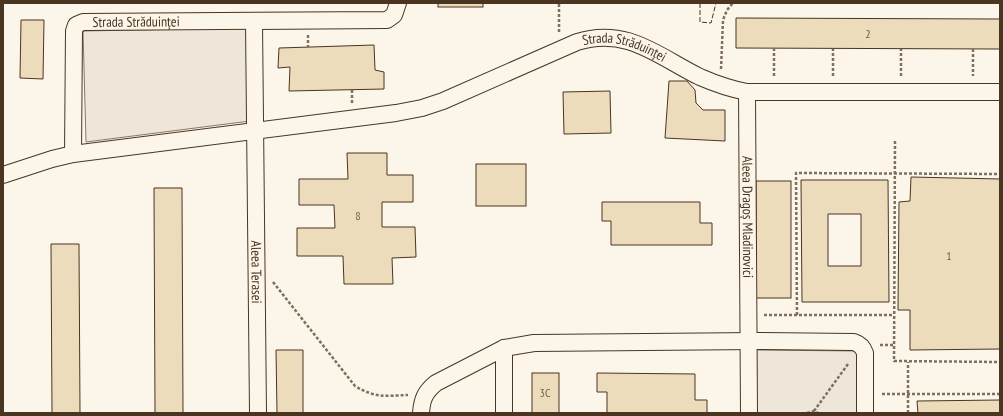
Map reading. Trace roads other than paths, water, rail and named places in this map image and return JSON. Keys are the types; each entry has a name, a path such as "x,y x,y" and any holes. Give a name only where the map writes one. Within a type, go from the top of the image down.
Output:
{"street":[{"name":"Strada Străduinței","path":"73,154 74,31 76,25 83,22 387,20 394,15 398,3"},
{"path":"254,22 255,130"},
{"name":"Strada Străduinței","path":"3,175 52,159 73,154 396,113 422,108 450,98 589,38 602,37 626,40 638,44 700,77 720,85 747,92 1000,92"},
{"name":"Aleea Dragoș Mladinovici","path":"747,92 749,413"},
{"name":"Aleea Terasei","path":"255,130 258,413"},
{"path":"421,413 424,395 429,388 504,348 534,343 748,341 854,342 862,346 865,353 865,413"},
{"path":"504,348 504,413"}]}
